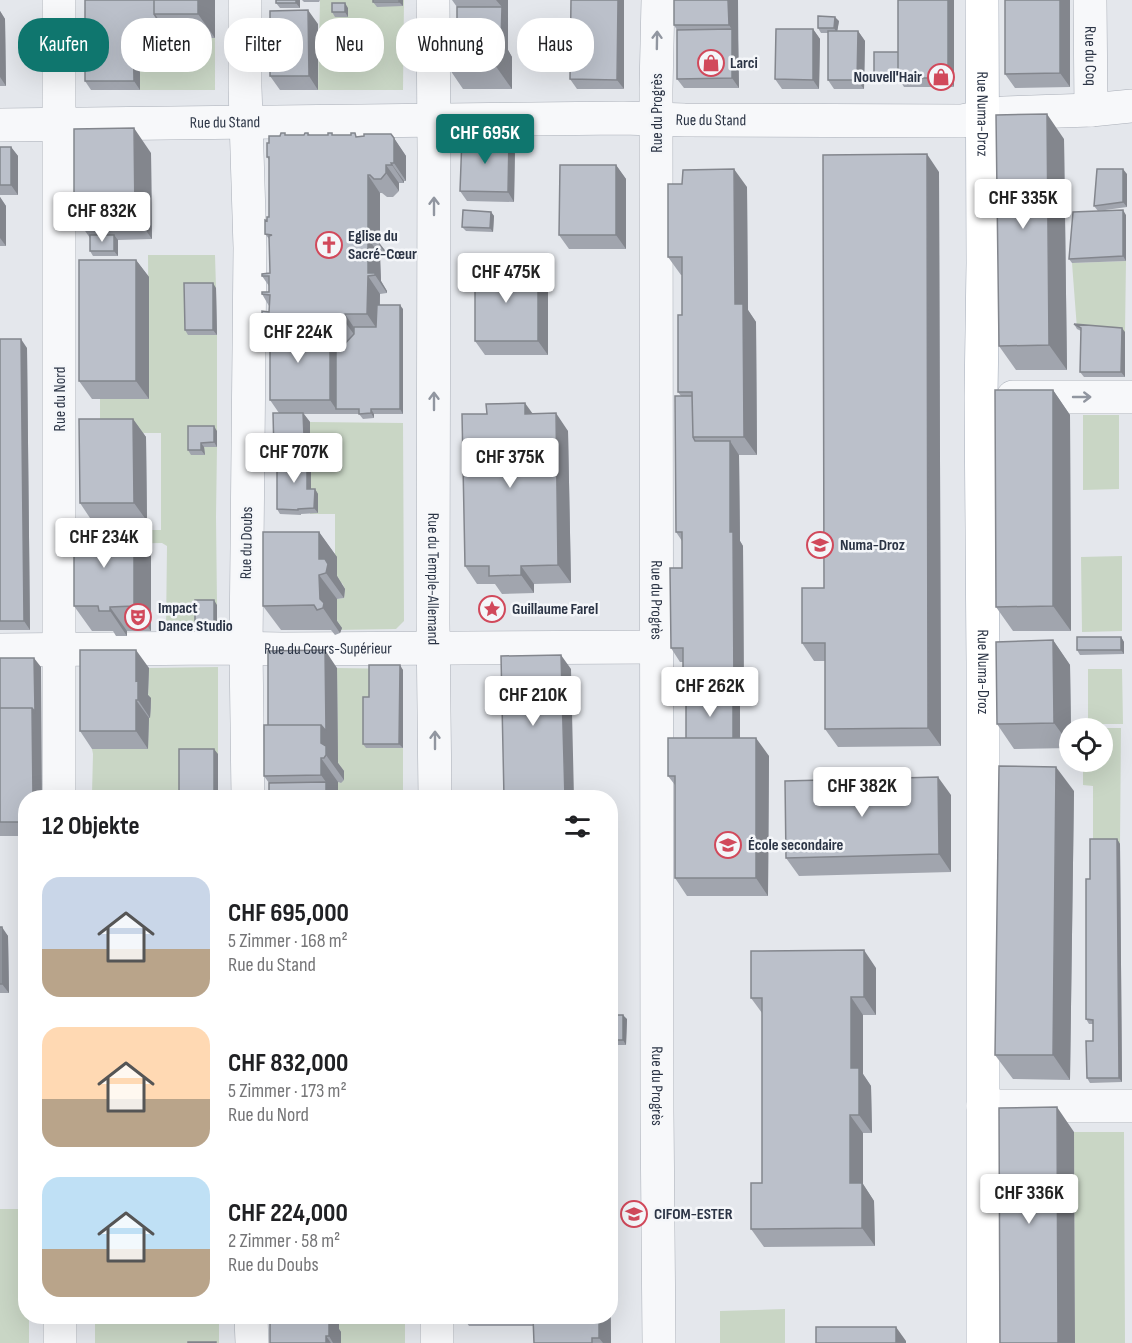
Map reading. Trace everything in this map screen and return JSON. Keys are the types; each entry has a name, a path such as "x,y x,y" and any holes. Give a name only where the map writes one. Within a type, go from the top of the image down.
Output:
{"main road":[{"name":"Rue Numa-Droz","path":"982,0 983,1343"}],"street":[{"name":"Rue du Nord","path":"59,0 59,790"},
{"name":"Rue du Doubs","path":"245,0 250,248 246,648 248,790"},
{"name":"Rue du Temple-Allemand","path":"433,0 435,790"},
{"name":"Rue du Progrès","path":"658,0 656,89 659,1343"},
{"name":"Rue du Coq","path":"1090,0 1091,110"},
{"name":"Rue du Stand","path":"0,125 622,118 962,121 1004,113 1132,106"},
{"path":"981,397 1132,397"},
{"name":"Rue du Cours-Supérieur","path":"0,650 657,647"},
{"path":"983,1106 1132,1106"},
{"path":"60,1324 60,1343"},
{"path":"251,1324 252,1343"},
{"path":"436,1324 436,1343"}],"green space":[{"path":"320,0 404,0 404,18 396,18 396,72 403,72 403,90 318,90 318,72 384,72 384,18 320,18"},
{"path":"212,38 215,38 215,90 140,90 140,72 212,72"},
{"path":"148,255 215,255 216,288 188,335 217,335 217,431 192,431 204,447 217,447 217,605 198,605 198,630 166,630 167,546 162,543 100,544 100,530 161,530 161,433 100,433 100,399 149,399"},
{"path":"1126,261 1125,332 1077,329 1072,263"},
{"path":"1083,415 1119,415 1119,489 1083,490"},
{"path":"310,422 403,423 404,621 396,629 337,630 337,599 344,598 345,589 342,583 337,584 335,514 310,514 311,462 306,462 306,445 310,445"},
{"path":"1122,556 1122,631 1082,632 1081,557"},
{"path":"218,667 218,790 92,790 92,749 148,749 149,668"},
{"path":"337,668 403,669 366,748 403,748 403,790 338,790 338,782 341,783 338,768"},
{"path":"1088,669 1122,669 1123,724 1113,724 1113,718 1088,718"},
{"path":"1113,728 1121,728 1120,844 1093,844 1093,786 1083,785 1083,772 1113,772"},
{"path":"1074,1132 1124,1132 1125,1343 1075,1343"},
{"path":"0,1209 18,1209 18,1324 29,1324 29,1343 0,1343"},
{"path":"785,1309 785,1343 720,1343 720,1311"},
{"path":"95,1324 219,1324 219,1343 95,1343"},
{"path":"339,1324 405,1324 405,1343 341,1343"}],"building":[{"path":"85,0 154,0 154,14 157,18 121,18 121,72 134,72 134,81 85,81 85,72 109,72 109,18 85,18"},
{"path":"154,0 198,0 198,14 154,14"},
{"path":"276,0 296,0 296,3 276,3"},
{"path":"373,0 399,0 399,2 373,2"},
{"path":"571,0 618,0 617,80 570,79 570,72 594,72 594,18 571,18"},
{"path":"674,0 728,0 729,25 674,25"},
{"path":"898,0 948,0 948,78 898,78"},
{"path":"1005,0 1060,0 1060,73 1005,74"},
{"path":"332,3 345,3 345,12 332,12"},
{"path":"457,7 502,7 502,18 457,18"},
{"path":"308,10 309,76 270,76 270,72 303,72 303,18 270,18 270,11"},
{"path":"818,16 835,17 834,28 818,28"},
{"name":"Larci","path":"732,29 732,78 677,79 677,30"},
{"path":"776,29 813,29 813,80 775,79"},
{"path":"828,31 858,31 857,80 828,80"},
{"path":"874,52 898,52 898,72 874,73"},
{"path":"1047,114 1049,345 999,346 996,115"},
{"path":"134,128 135,215 74,215 74,129"},
{"name":"Eglise du Sacré-Cœur","path":"281,133 285,135 308,133 308,135 328,135 332,133 332,135 351,135 355,133 356,137 364,136 364,134 391,134 394,138 394,163 386,165 386,173 381,179 374,179 368,175 368,235 375,235 375,238 368,238 368,273 375,273 375,275 368,276 367,314 345,314 345,322 332,334 310,335 298,322 298,315 262,314 262,311 269,312 270,295 262,294 262,292 269,292 269,276 262,276 262,274 270,273 269,236 272,235 265,234 265,220 267,221 269,217 267,143 269,143 269,136 280,136"},
{"path":"462,137 509,138 508,192 460,191"},
{"path":"0,147 11,147 11,185 0,185"},
{"path":"927,154 928,728 825,729 825,643 802,643 802,588 824,588 823,155"},
{"path":"560,165 616,165 616,235 559,235"},
{"path":"734,169 735,304 743,304 744,437 693,437 692,392 678,392 678,315 682,315 682,257 668,257 668,184 682,184 683,170"},
{"path":"1097,169 1123,169 1123,202 1094,206"},
{"path":"463,210 491,212 490,228 462,227"},
{"path":"1123,210 1123,256 1069,259 1073,212"},
{"path":"90,235 114,235 114,251 90,251"},
{"path":"79,260 136,260 136,381 79,381"},
{"path":"475,268 538,268 538,341 475,341"},
{"path":"184,283 213,283 213,330 185,330"},
{"path":"377,305 400,305 400,409 371,409 371,413 359,414 359,409 336,409 336,348 341,348 354,334 354,327 376,327"},
{"path":"273,319 298,319 312,339 330,339 330,400 270,400 270,343 273,343"},
{"path":"1074,324 1122,328 1121,372 1080,372 1081,328"},
{"path":"0,339 21,339 24,621 0,621"},
{"path":"995,390 1053,390 1053,606 996,607"},
{"path":"675,396 692,396 695,441 730,441 734,692 683,693 683,648 671,648 670,568 682,568 682,532 676,532"},
{"path":"525,403 525,414 556,413 558,565 521,566 521,575 489,576 489,566 465,566 462,414 487,414 486,404"},
{"path":"273,413 303,413 304,436 300,436 299,452 274,453"},
{"path":"79,419 133,419 134,503 80,503"},
{"path":"188,426 214,426 214,442 201,443 201,450 188,450"},
{"path":"277,457 307,457 307,489 315,489 314,508 277,509"},
{"path":"134,531 134,606 110,607 110,611 99,611 98,606 74,606 74,532"},
{"path":"263,532 319,532 319,559 325,559 328,564 326,573 319,575 320,599 324,603 323,608 317,610 314,605 263,606"},
{"path":"195,600 214,600 214,626 195,625"},
{"path":"1077,637 1121,637 1121,650 1077,650"},
{"path":"1053,640 1054,723 997,724 996,642"},
{"path":"80,650 136,650 138,700 136,700 136,731 80,731"},
{"path":"325,650 326,731 321,725 268,725 268,651"},
{"path":"561,655 565,790 504,790 501,656"},
{"path":"0,658 34,658 35,712 32,708 0,708"},
{"path":"369,665 400,665 399,744 363,744 363,697 369,697"},
{"path":"686,697 733,697 733,738 686,738"},
{"path":"0,708 32,708 33,790 18,790 18,822 0,822"},
{"path":"264,725 321,725 321,743 326,746 326,755 321,758 321,775 264,776"},
{"name":"École secondaire","path":"668,738 756,738 756,878 675,878 675,776 668,776"},
{"path":"179,749 214,749 214,790 179,790"},
{"path":"999,766 1056,767 1053,1055 995,1055"},
{"path":"938,777 939,854 786,858 785,781"},
{"path":"326,782 326,790 269,790 269,783"},
{"path":"1090,839 1117,839 1119,1078 1087,1078 1086,1041 1093,1041 1093,1020 1086,1019 1086,879 1090,879"},
{"path":"0,927 2,927 2,984 0,984"},
{"path":"864,950 864,997 851,997 851,1068 859,1068 859,1115 850,1115 850,1183 862,1183 862,1228 751,1229 751,1183 762,1183 762,998 751,998 751,951"},
{"path":"618,1015 623,1015 623,1040 618,1040"},
{"path":"1057,1107 1058,1343 1000,1343 999,1108"},
{"path":"270,1324 329,1324 329,1336 326,1336 326,1343 270,1343"},
{"path":"533,1324 599,1324 599,1338 592,1338 592,1343 534,1343"},
{"path":"816,1327 896,1327 896,1343 816,1343"},
{"path":"216,1342 216,1343 188,1343"}],"place":[{"name":"Larci","path":"711,63"},
{"name":"Nouvell'Hair","path":"941,77"},
{"name":"Eglise du Sacré-Cœur","path":"329,245"},
{"name":"Numa-Droz","path":"820,545"},
{"name":"Guillaume Farel","path":"492,609"},
{"name":"Impact Dance Studio","path":"138,617"},
{"name":"École secondaire","path":"728,845"},
{"name":"CIFOM-ESTER","path":"634,1214"}]}
